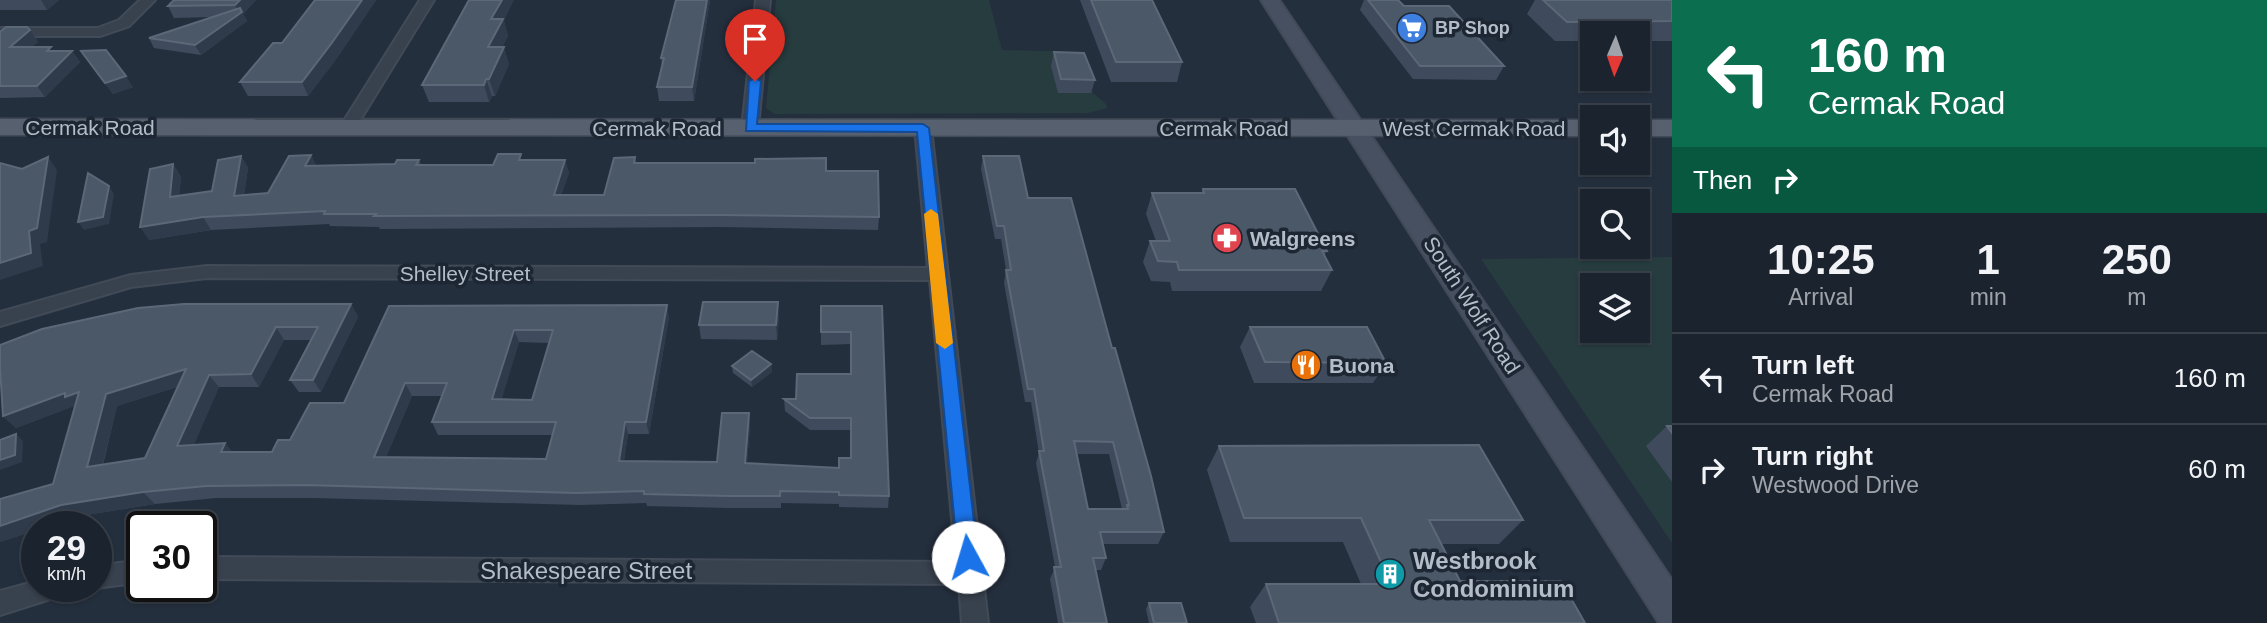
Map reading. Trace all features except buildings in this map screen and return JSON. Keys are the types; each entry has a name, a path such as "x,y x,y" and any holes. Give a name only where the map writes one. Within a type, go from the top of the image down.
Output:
{"main road":[{"name":"South Wolf Road","path":"1270,0 1672,611"},
{"name":"Cermak Road","path":"0,127 1356,128"},
{"name":"West Cermak Road","path":"1356,128 1580,128"},
{"path":"1650,128 1672,128"}],"street":[{"path":"0,32 100,32 124,23 148,0"},
{"path":"348,127 427,0"},
{"path":"750,128 763,0"},
{"path":"923,128 975,623"},
{"name":"Shelley Street","path":"0,319 131,281 207,272 937,274"},
{"name":"Shakespeare Street","path":"217,568 970,573"},
{"path":"0,603 21,597"}],"green space":[{"path":"776,0 989,0 1002,50 1078,52 1093,93 1107,108 1088,113 775,114 766,108"},
{"path":"1672,257 1672,543 1481,259"}],"slow traffic":[{"path":"931,214 945,343"}],"place":[{"name":"BP Shop","path":"1412,28"},
{"name":"Walgreens","path":"1227,238"},
{"name":"Buona","path":"1306,365"},
{"name":"Westbrook Condominium","path":"1390,574"}],"route":[{"path":"755,81 750,128 923,128 968,557"}]}
